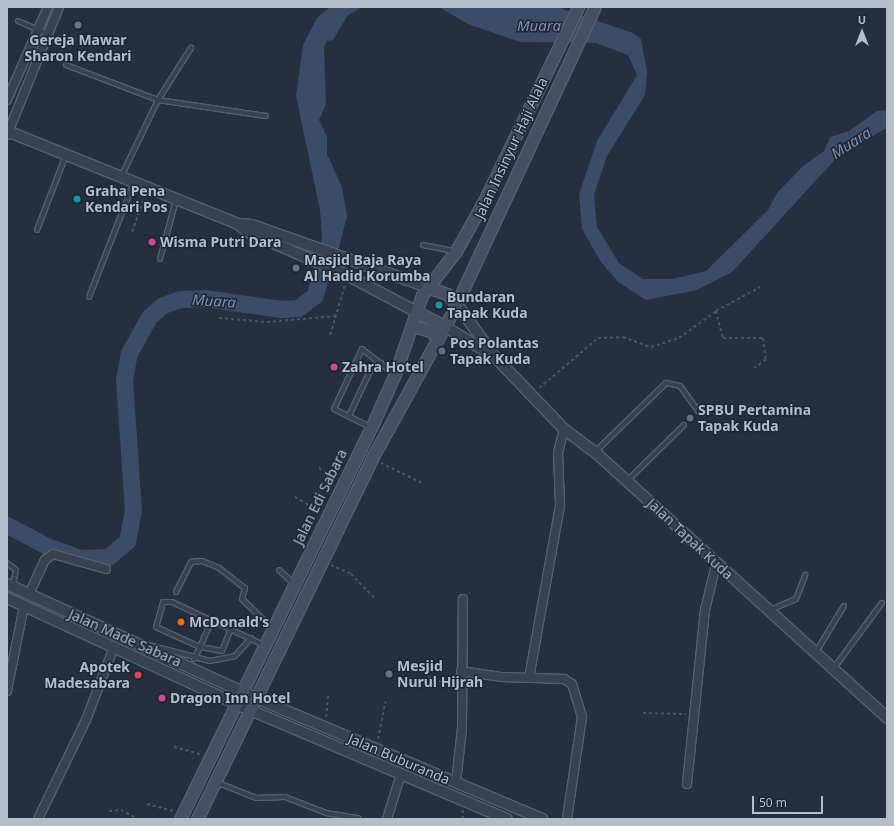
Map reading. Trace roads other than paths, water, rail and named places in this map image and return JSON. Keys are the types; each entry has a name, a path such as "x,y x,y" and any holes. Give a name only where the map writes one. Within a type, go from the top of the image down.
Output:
{"main road":[{"name":"Jalan Insinyur Haji Alala","path":"417,312 427,287 456,251 553,61 578,7"},
{"name":"Jalan Insinyur Haji Alala","path":"444,326 567,63 595,7"},
{"path":"427,287 447,294 456,303"},
{"path":"197,819 372,458 444,326 417,312"},
{"name":"Jalan Edi Sabara","path":"181,816 371,428 395,374 417,312"},
{"path":"412,326 431,331 437,338"}],"street":[{"path":"7,100 48,7"},
{"path":"59,7 8,132 67,154 238,224 248,232 344,274 417,312"},
{"path":"238,224 252,225 346,261 427,287"},
{"name":"Jalan Tapak Kuda","path":"456,303 496,357 533,393 564,429 595,452 716,565 770,610 887,718"},
{"name":"Jalan Tapak Kuda","path":"444,326 496,357"},
{"path":"529,678 560,505 558,453 564,429"},
{"path":"28,594 45,560 53,554 106,569"},
{"path":"687,784 696,713 705,610 716,565"},
{"name":"Jalan Made Sabara","path":"10,585 256,698"},
{"name":"Jalan Made Sabara","path":"7,598 251,710"},
{"path":"456,783 462,748 460,688 463,599"},
{"path":"7,691 24,606"},
{"path":"38,819 86,720 114,647"},
{"path":"461,670 570,681 581,704 582,717 567,819"},
{"name":"Jalan Buburanda","path":"256,698 542,819"},
{"name":"Jalan Buburanda","path":"251,710 507,819"},
{"path":"387,819 401,774"}],"lane":[{"path":"18,21 47,34"},
{"path":"121,177 158,100 191,48"},
{"path":"66,65 158,100 266,116"},
{"path":"37,230 67,154"},
{"path":"89,297 134,182"},
{"path":"160,259 176,199"},
{"path":"423,246 456,251"},
{"path":"371,428 334,409 357,356 362,349 395,374"},
{"path":"349,416 372,368 380,363"},
{"path":"595,452 666,382 680,386 699,412"},
{"path":"627,481 684,425"},
{"path":"176,592 190,562 202,561 219,568 245,588 242,599 273,629"},
{"path":"7,563 16,570 10,585"},
{"path":"279,570 295,584"},
{"path":"770,610 796,599 805,576"},
{"path":"231,629 222,651 200,647 158,630 155,621 163,602 212,620 251,638 265,646"},
{"path":"834,668 882,603"},
{"path":"816,652 844,606"},
{"path":"194,659 212,620"},
{"path":"139,644 155,644 194,659 225,660 235,656 251,638"},
{"path":"216,781 256,798 285,797 326,813 359,818"}],"water":[{"path":"330,7 362,7 348,15 333,40 327,41 324,47 326,104 319,120 327,137 327,154 342,187 347,216 338,251 323,248 320,210 296,96 303,45 317,18"},
{"name":"Muara","path":"439,7 560,8 633,33 641,39 647,72 645,95 607,156 594,195 597,227 619,263 643,279 673,279 706,271 768,210 777,193 802,167 824,151 830,137 849,131 877,111 887,110 887,128 842,152 732,272 697,290 646,300 618,282 601,262 582,229 579,194 597,141 637,75 628,55 596,43 520,42 468,24"}],"waterway":[{"name":"Muara","path":"7,525 47,546 80,558 108,557 127,541 133,511 124,380 129,353 149,317 163,305 180,299 204,298 281,309 298,308 315,295 331,235"}],"place":[{"name":"Gereja Mawar Sharon Kendari","path":"78,25"},
{"name":"Graha Pena Kendari Pos","path":"77,199"},
{"name":"Wisma Putri Dara","path":"152,242"},
{"name":"Masjid Baja Raya Al Hadid Korumba","path":"296,268"},
{"name":"Bundaran Tapak Kuda","path":"439,305"},
{"name":"Pos Polantas Tapak Kuda","path":"442,351"},
{"name":"Zahra Hotel","path":"334,367"},
{"name":"SPBU Pertamina Tapak Kuda","path":"690,418"},
{"name":"McDonald's","path":"181,622"},
{"name":"Mesjid Nurul Hijrah","path":"389,674"},
{"name":"Apotek Madesabara","path":"138,675"},
{"name":"Dragon Inn Hotel","path":"162,698"}]}
